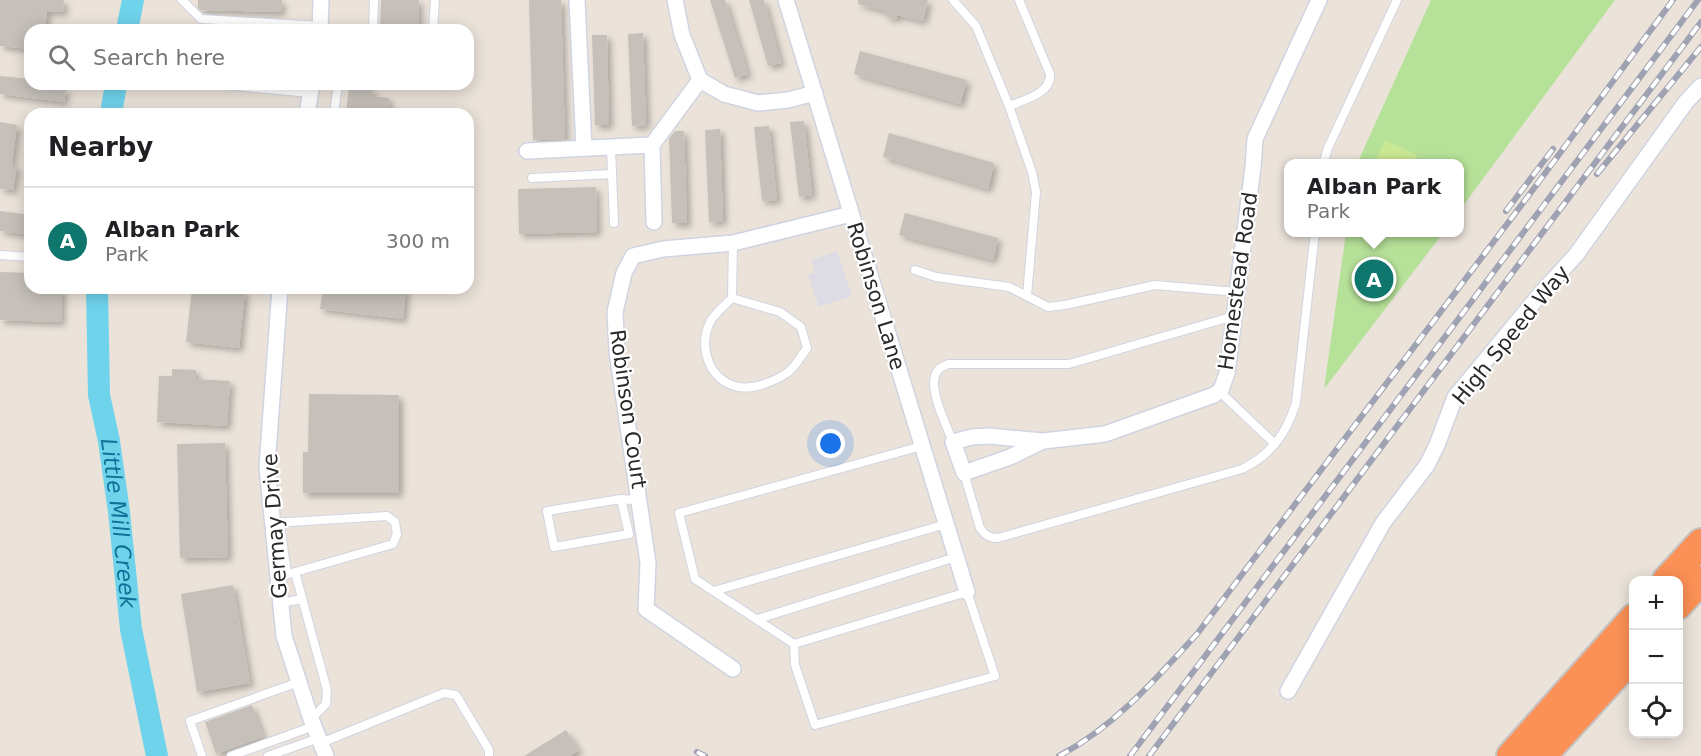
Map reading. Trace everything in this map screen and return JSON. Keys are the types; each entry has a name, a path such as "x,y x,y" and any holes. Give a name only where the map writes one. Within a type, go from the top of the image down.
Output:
{"highway":[{"path":"1671,576 1701,543"},
{"path":"1683,600 1701,580"},
{"path":"1511,756 1629,624"},
{"path":"1542,756 1629,660"}],"street":[{"path":"320,24 321,0"},
{"path":"578,0 584,148"},
{"path":"675,0 682,36 700,81 724,94 758,103 788,100 814,93"},
{"name":"Robinson Lane","path":"786,0 966,592"},
{"name":"Homestead Road","path":"954,441 988,436 1043,441 1105,434 1220,391 1227,373 1255,139 1319,0"},
{"path":"654,222 651,145 700,81"},
{"name":"High Speed Way","path":"1288,691 1383,523 1427,465 1455,397 1542,292 1576,255 1686,102 1701,86"},
{"path":"308,108 311,90"},
{"path":"527,151 651,145"},
{"name":"Robinson Court","path":"733,669 646,609 648,563 617,351 615,312 624,273 633,256 663,249 733,243 851,214"},
{"name":"Germay Drive","path":"280,294 267,467 287,574 281,603 284,636 318,736"},
{"path":"954,441 964,473"},
{"name":"Homestead Road","path":"964,473 1010,457 1043,441"}],"lane":[{"path":"182,0 201,19 267,24"},
{"path":"373,24 374,0"},
{"path":"433,24 435,0"},
{"path":"952,0 976,26 1009,106 1032,172 1035,192 1027,296"},
{"path":"1009,106 1037,94 1051,81 1019,0"},
{"path":"1325,159 1397,0"},
{"path":"335,108 337,90"},
{"path":"611,147 614,222"},
{"path":"532,177 612,174"},
{"path":"964,473 980,528 991,538 998,538 1242,469 1258,461 1286,429 1296,403 1314,237"},
{"path":"732,298 780,312 801,327 807,348 789,372 763,385 740,388 722,381 712,371 705,354 706,335 711,320 732,298 733,243"},
{"path":"0,255 24,257"},
{"path":"915,270 936,277 1009,287 1048,307 1155,285 1237,292"},
{"path":"954,441 941,415 935,393 935,377 939,369 948,364 1069,364 1234,316"},
{"path":"1220,391 1275,444"},
{"path":"794,644 695,579 679,513 922,446"},
{"path":"621,499 629,534 554,547 547,511 621,499 640,500"},
{"path":"268,756 289,752 318,736 326,704 327,690 302,599 287,574 393,544 397,534 395,522 387,516 276,523"},
{"path":"714,591 946,524"},
{"path":"758,619 956,557"},
{"path":"966,592 995,676 815,725 795,664 794,644 966,592"},
{"path":"281,603 302,599"},
{"path":"202,756 190,721 299,682"},
{"path":"231,756 318,736 444,693 456,695 489,750 489,756"}],"shaded area":[{"path":"837,251 852,296 819,307 808,275 815,272 811,260"}],"green space":[{"path":"1431,0 1615,0 1464,205 1464,159 1359,159"},
{"path":"1385,140 1417,155 1415,159 1376,159"},
{"path":"1345,237 1440,237 1324,389"}],"building":[{"path":"0,0 64,0 63,12 47,11 46,24 24,24 24,48 0,46"},
{"path":"198,0 282,0 281,12 200,10"},
{"path":"381,0 419,0 418,24 380,24"},
{"path":"529,0 561,0 565,139 533,140"},
{"path":"710,0 725,0 748,74 735,78"},
{"path":"749,0 764,0 781,63 768,66"},
{"path":"858,0 928,0 923,21 897,15 896,19 885,16 886,11 858,4"},
{"path":"643,33 646,125 632,126 628,34"},
{"path":"592,35 607,35 609,125 595,125"},
{"path":"860,51 967,80 960,104 854,74"},
{"path":"0,76 24,78 24,90 66,90 64,102 0,94"},
{"path":"349,90 373,90 372,96 389,98 388,108 347,108"},
{"path":"804,121 812,195 799,197 790,122"},
{"path":"0,122 17,125 12,165 17,166 13,190 0,189"},
{"path":"769,126 777,200 762,201 754,127"},
{"path":"720,129 723,221 709,222 705,130"},
{"path":"675,131 684,131 687,223 672,223 669,138"},
{"path":"889,133 994,163 988,189 883,157"},
{"path":"596,187 597,232 519,234 518,189"},
{"path":"0,211 24,214 24,234 0,231"},
{"path":"905,213 998,238 993,260 899,235"},
{"path":"0,272 24,273 24,294 62,294 61,322 0,320"},
{"path":"191,294 245,294 239,348 186,342"},
{"path":"322,294 405,294 403,319 320,309"},
{"path":"172,369 196,370 196,379 230,381 227,426 157,422 159,376 172,376"},
{"path":"309,394 399,395 399,493 303,493 303,452 308,452"},
{"path":"225,443 228,557 180,558 177,444"},
{"path":"233,585 250,683 197,692 181,594"},
{"path":"252,705 263,737 216,754 205,722"},
{"path":"566,730 579,750 570,756 524,756"}],"waterway":[{"name":"Little Mill Creek","path":"128,24 133,0"},
{"name":"Little Mill Creek","path":"112,108 115,90"},
{"name":"Little Mill Creek","path":"97,294 99,395 109,441 119,512 131,629 157,756"}],"railway":[{"path":"1059,756 1116,717 1150,685 1197,634 1535,187 1673,0"},
{"path":"1130,756 1698,0"},
{"path":"1149,756 1701,22"},
{"path":"1597,174 1701,47"},
{"path":"1506,211 1553,149"},
{"path":"697,752 705,756"}],"place":[{"name":"Alban Park","path":"1374,279"}]}
